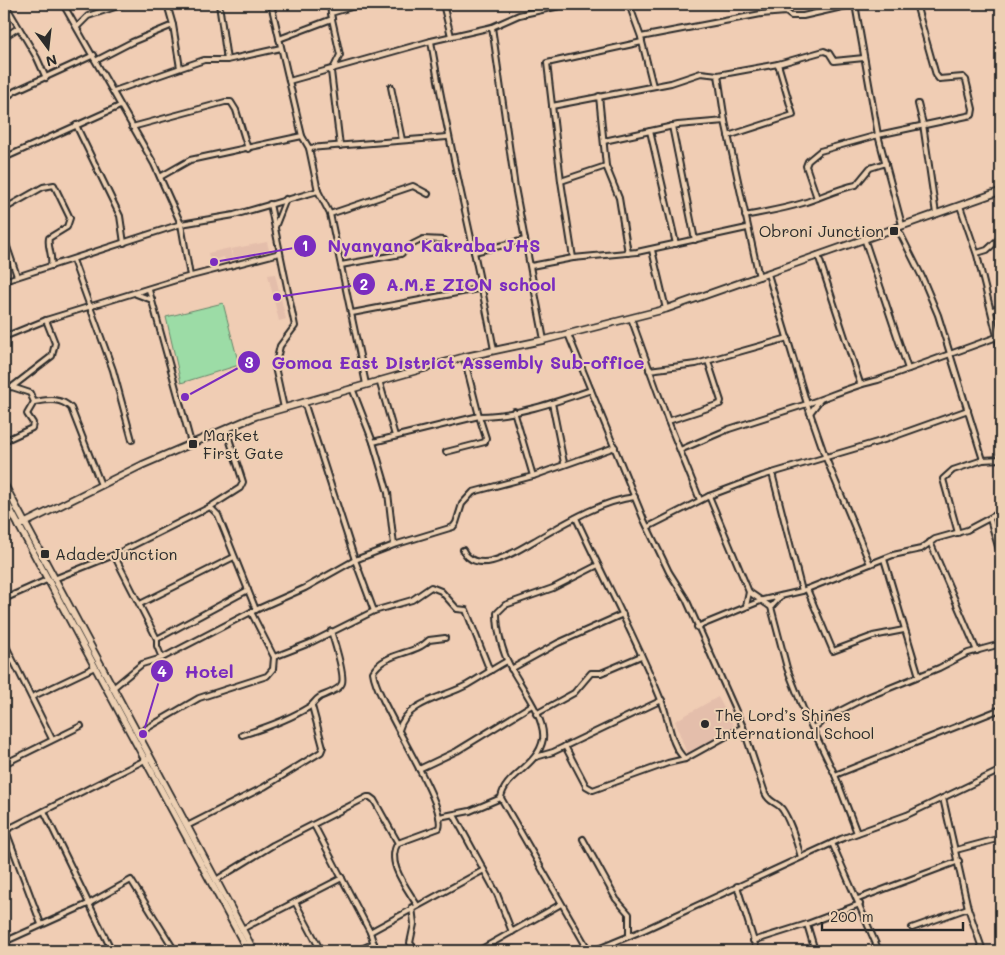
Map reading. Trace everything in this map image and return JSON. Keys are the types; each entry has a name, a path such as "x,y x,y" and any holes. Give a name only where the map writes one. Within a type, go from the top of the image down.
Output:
{"street":[{"path":"5,4 37,58 46,78"},
{"path":"63,4 97,60 120,106 160,177 181,224 190,276"},
{"path":"77,27 88,16 124,4"},
{"path":"167,4 173,25 180,68"},
{"path":"219,4 227,60"},
{"path":"271,4 302,136 310,148 318,191 330,214 366,384"},
{"path":"330,4 340,55 332,70 340,146"},
{"path":"331,13 362,4"},
{"path":"443,4 451,36"},
{"path":"289,81 451,36 492,27 518,15 546,6 569,4"},
{"path":"629,4 641,37 653,86"},
{"path":"786,4 786,12"},
{"path":"641,37 761,14 786,12 796,17 855,4 878,135 899,226 922,277 950,353 983,460"},
{"path":"817,198 809,176 808,161 820,151 923,124 967,118 972,115 973,110 966,80 963,77 939,79 936,75 916,4"},
{"path":"279,39 332,19"},
{"path":"97,60 132,42 173,25"},
{"path":"492,27 515,187 544,340"},
{"path":"4,37 18,28"},
{"path":"431,42 447,137 483,288 494,350"},
{"path":"573,258 546,66 549,61 611,50 642,42"},
{"path":"114,92 204,60 227,60 281,48"},
{"path":"552,106 653,86 702,73 718,74 778,64 824,51 835,61 864,58"},
{"path":"4,99 15,91 94,55"},
{"path":"728,136 793,115 778,64"},
{"path":"718,74 724,121 758,277"},
{"path":"392,87 402,140"},
{"path":"599,96 606,166 619,198 628,253"},
{"path":"132,127 231,102 236,110 248,149"},
{"path":"918,104 923,124 936,214"},
{"path":"4,158 120,106"},
{"path":"604,141 672,126 724,121"},
{"path":"76,125 120,216 124,243"},
{"path":"672,126 695,240"},
{"path":"650,131 676,244"},
{"path":"160,177 190,160 302,136"},
{"path":"310,148 447,137"},
{"path":"745,216 792,206 817,198 838,188 856,185 870,168 886,163"},
{"path":"561,181 606,166"},
{"path":"4,209 43,187 54,185 70,218 67,227 49,238 48,243 52,255 51,266"},
{"path":"330,214 413,186 428,194"},
{"path":"4,281 181,224 234,214 318,191"},
{"path":"19,526 101,485 226,427 303,401 378,380 464,357 544,340 666,309 1001,191"},
{"path":"275,228 286,199"},
{"path":"270,204 295,326 280,346 275,367 284,408"},
{"path":"960,206 977,253 1001,352"},
{"path":"531,266 573,258 652,250 747,228"},
{"path":"977,253 991,248 1001,237"},
{"path":"4,238 17,276"},
{"path":"864,238 908,368"},
{"path":"341,265 401,254 412,244 423,239 444,240"},
{"path":"474,252 525,240"},
{"path":"652,250 666,309"},
{"path":"4,336 46,320 190,276 280,253"},
{"path":"818,255 860,383"},
{"path":"73,260 92,307 132,440"},
{"path":"768,274 810,413 870,564"},
{"path":"352,313 483,288"},
{"path":"149,290 191,443"},
{"path":"136,294 152,300"},
{"path":"992,310 1001,308"},
{"path":"631,318 668,421 700,500"},
{"path":"12,387 52,356 55,343 46,320"},
{"path":"568,334 648,527 670,572 684,594 743,727 765,793 770,802 778,805 784,812 801,857"},
{"path":"680,450 729,429 820,400 860,383 878,380 998,337"},
{"path":"649,370 708,361 788,338"},
{"path":"446,452 485,442 486,438 464,357"},
{"path":"668,421 720,404 721,400 708,361"},
{"path":"378,380 395,436"},
{"path":"4,388 12,387 30,393 34,402"},
{"path":"352,388 373,442 388,493 394,545"},
{"path":"373,442 479,416 489,417 552,403 591,390"},
{"path":"34,402 57,400 62,401 71,408 101,485"},
{"path":"810,413 820,400"},
{"path":"303,401 355,560 374,611"},
{"path":"4,441 32,428 33,424 28,414 34,402"},
{"path":"552,403 564,463"},
{"path":"648,527 709,496 772,472 884,440 968,410"},
{"path":"514,411 534,476"},
{"path":"4,599 114,555 210,507 240,488 243,482 226,427"},
{"path":"112,688 142,664 162,658 251,612 305,588 355,560 394,545 455,526 462,504 473,492 534,476 564,463 615,447"},
{"path":"958,533 943,479 953,470 983,460 1001,459"},
{"path":"772,472 802,591"},
{"path":"4,484 26,522 95,667 187,826 254,951"},
{"path":"709,496 749,592 746,606"},
{"path":"463,550 471,560 492,561 511,554 576,518 618,500 635,497"},
{"path":"4,498 52,579 137,734 147,759 248,951"},
{"path":"210,507 218,515 256,610"},
{"path":"697,627 746,606 802,591 901,552 917,551 930,542 958,533 1001,512"},
{"path":"576,518 662,700 677,751 685,759"},
{"path":"990,518 1001,557"},
{"path":"930,542 977,651"},
{"path":"114,555 130,590 140,604 157,639 157,646 162,658"},
{"path":"140,604 234,557"},
{"path":"884,559 919,676"},
{"path":"439,817 454,814 501,798 507,784 536,757 543,739 542,730 532,705 507,661 497,618 500,609 553,588 598,565"},
{"path":"274,657 310,643 374,611 412,600 427,588 435,588 456,608 466,610 490,671"},
{"path":"807,589 833,651 868,637 904,630"},
{"path":"157,639 248,590"},
{"path":"749,592 771,607 787,668 835,775 857,833"},
{"path":"771,607 781,596"},
{"path":"137,734 200,698 267,676 273,670 274,657 251,612"},
{"path":"511,669 558,643 623,614"},
{"path":"242,735 279,722 312,706 318,699 342,684 340,662 331,631"},
{"path":"417,905 396,867 393,852 398,843 437,829 440,826 439,817 419,769 374,679 373,672 376,666 383,661 423,646 429,640 445,638"},
{"path":"4,642 52,739"},
{"path":"813,728 832,715 865,698 977,651 1001,644"},
{"path":"536,714 574,693 591,673 601,673 642,656"},
{"path":"399,730 402,720 419,706 467,684 507,661"},
{"path":"32,697 95,667"},
{"path":"536,757 546,755 611,726 662,700"},
{"path":"419,769 457,751 532,705"},
{"path":"187,826 264,787 321,752 323,747 312,706"},
{"path":"835,775 1001,709"},
{"path":"394,719 402,720"},
{"path":"4,763 81,726"},
{"path":"566,746 589,790 685,759 743,727"},
{"path":"41,924 5,831 147,759"},
{"path":"501,798 561,904 591,951 630,936 832,843 907,815 1001,770"},
{"path":"216,880 273,845 370,797 398,843"},
{"path":"943,798 959,860 968,908 983,951"},
{"path":"44,811 110,949 102,951"},
{"path":"454,814 497,894 512,932"},
{"path":"314,824 370,932 376,951"},
{"path":"956,850 1001,838"},
{"path":"583,839 616,899 630,914 630,936"},
{"path":"832,843 879,951"},
{"path":"858,899 959,860"},
{"path":"370,932 412,907 484,870"},
{"path":"242,929 342,878"},
{"path":"4,942 88,904 131,880 175,951"},
{"path":"737,886 757,951"},
{"path":"295,902 320,951"},
{"path":"478,951 561,904"},
{"path":"753,941 807,924 860,904"},
{"path":"412,907 414,924 410,943 416,951"},
{"path":"912,928 968,908"},
{"path":"807,924 815,951"},
{"path":"357,951 374,943"},
{"path":"614,943 616,951"}],"shaded area":[{"path":"267,242 269,250 234,258 231,249"},
{"path":"230,248 234,265 227,267 224,257 217,259 220,269 213,271 208,253"},
{"path":"275,274 286,319 279,321 268,275"},
{"name":"The Lord’s Shines International School","path":"718,697 735,728 687,754 675,721"}],"green space":[{"path":"223,303 239,365 181,383 166,317"}],"place":[{"name":"Obroni Junction","path":"894,231"},
{"name":"Nyanyano Kakraba JHS","path":"214,262"},
{"name":"A.M.E ZION school","path":"277,297"},
{"name":"Gomoa East District Assembly Sub-office","path":"185,397"},
{"name":"Market First Gate","path":"193,444"},
{"name":"Adade Junction","path":"45,554"},
{"name":"The Lord’s Shines International School","path":"705,724"},
{"name":"Hotel","path":"143,734"}]}
